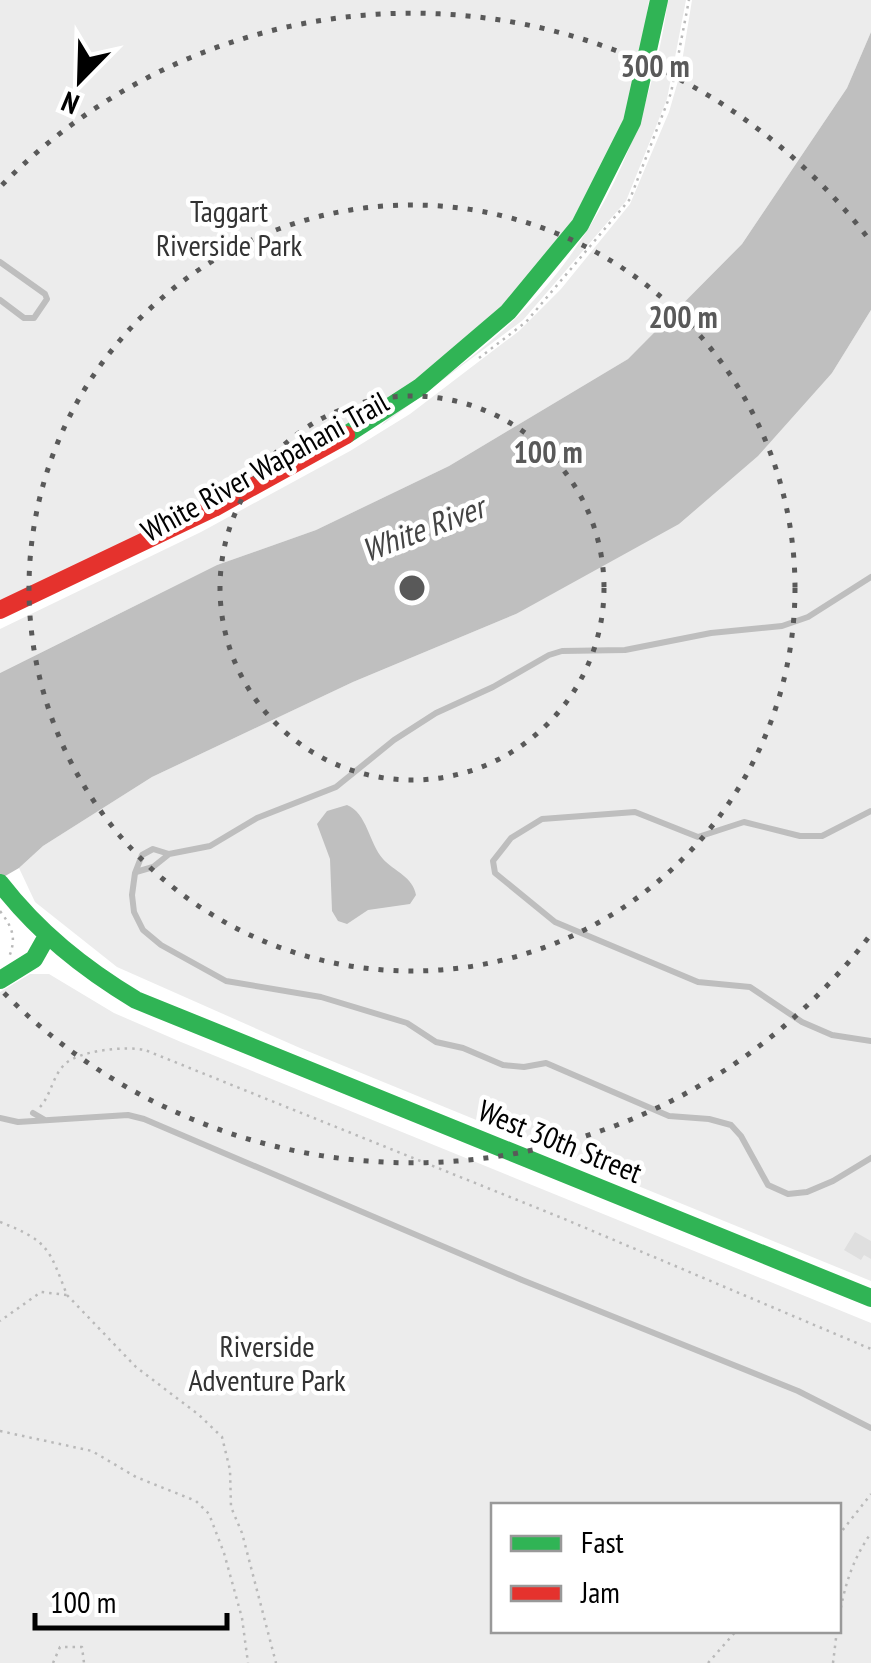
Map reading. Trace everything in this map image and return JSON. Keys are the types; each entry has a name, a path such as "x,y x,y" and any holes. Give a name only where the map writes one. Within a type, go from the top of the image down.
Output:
{"street":[{"path":"0,610 226,504 314,456 386,409 502,318 563,253 614,168 638,106 659,0"},
{"name":"West 30th Street","path":"3,897 91,975 123,993 871,1298"},
{"path":"0,980 34,959 47,936"}],"lane":[{"path":"0,262 46,294 47,300 34,318 24,318 0,300"},
{"path":"871,578 830,605 782,626 711,633 625,650 549,654 493,687 436,713 394,740 336,787 258,818 210,846 169,854 152,850 142,855 132,895 134,912 143,930 161,945 226,981 321,997 407,1023 436,1042 463,1048 503,1066 546,1063 668,1116 710,1118 731,1125 742,1136 768,1184 788,1194 808,1192 871,1158"},
{"path":"871,811 822,836 800,836 744,822 698,836 634,812 542,819 511,838 493,860 495,873 555,922 698,982 750,987 802,1022 832,1034 871,1041"},
{"path":"135,873 153,867 169,854"},
{"path":"33,1113 46,1121"},
{"path":"0,1118 18,1122 128,1115 144,1119 798,1392 871,1428"}],"path":[{"path":"472,364 526,322 630,198 671,93 689,0"},
{"path":"3,897 13,930 14,946 8,962"},
{"path":"33,1113 45,1103 62,1066 78,1056 128,1046 145,1050 596,1232 871,1349"},
{"path":"0,1222 46,1246 60,1268 68,1295 136,1368 200,1415 222,1437 230,1470 231,1507 242,1533 276,1663"},
{"path":"0,1321 41,1292 68,1295"},
{"path":"0,1431 92,1451 136,1477 196,1501 208,1514 224,1553 242,1618 248,1663"},
{"path":"841,1532 871,1494"},
{"path":"841,1608 854,1558 871,1533"},
{"path":"708,1663 734,1633"},
{"path":"833,1663 838,1633"},
{"path":"53,1663 60,1647 73,1645 82,1647 84,1663"}],"green space":[{"name":"Taggart Riverside Park","path":"0,0 649,0 628,115 579,217 477,336 383,405 307,453 0,609"},
{"path":"668,0 686,0 667,99 626,201 523,320 381,426 475,354 530,304 589,228 613,185 648,96"},
{"path":"692,0 871,0 871,32 847,88 742,244 628,359 449,466 316,530 217,565 0,673 0,629 201,532 350,451 410,414 519,331 561,289 630,204 669,112 680,74"},
{"path":"871,310 871,1281 300,1048 117,967 35,902 19,868 43,846 152,777 353,682 516,614 832,373"},
{"name":"Riverside Adventure Park","path":"30,974 49,974 114,1013 181,1042 871,1323 871,1663 0,1663 0,992"}],"water":[{"name":"White River","path":"871,32 871,310 832,373 758,456 679,524 516,614 353,682 152,777 43,846 0,879 0,673 217,565 316,530 449,466 628,359 742,244 847,88"},
{"path":"347,805 363,821 383,859 407,879 416,895 410,904 368,910 347,924 338,921 332,911 330,859 317,824 327,811"}],"building":[{"path":"855,1232 871,1241 871,1259 864,1255 861,1260 844,1250"}],"traffic: fast":[{"path":"346,435 420,387 508,312 580,225 632,122 659,0"},
{"path":"0,883 62,948 136,1000 871,1298"},
{"path":"0,980 34,959 47,936"}],"traffic: jam":[{"path":"0,610 214,508 346,435"}]}
